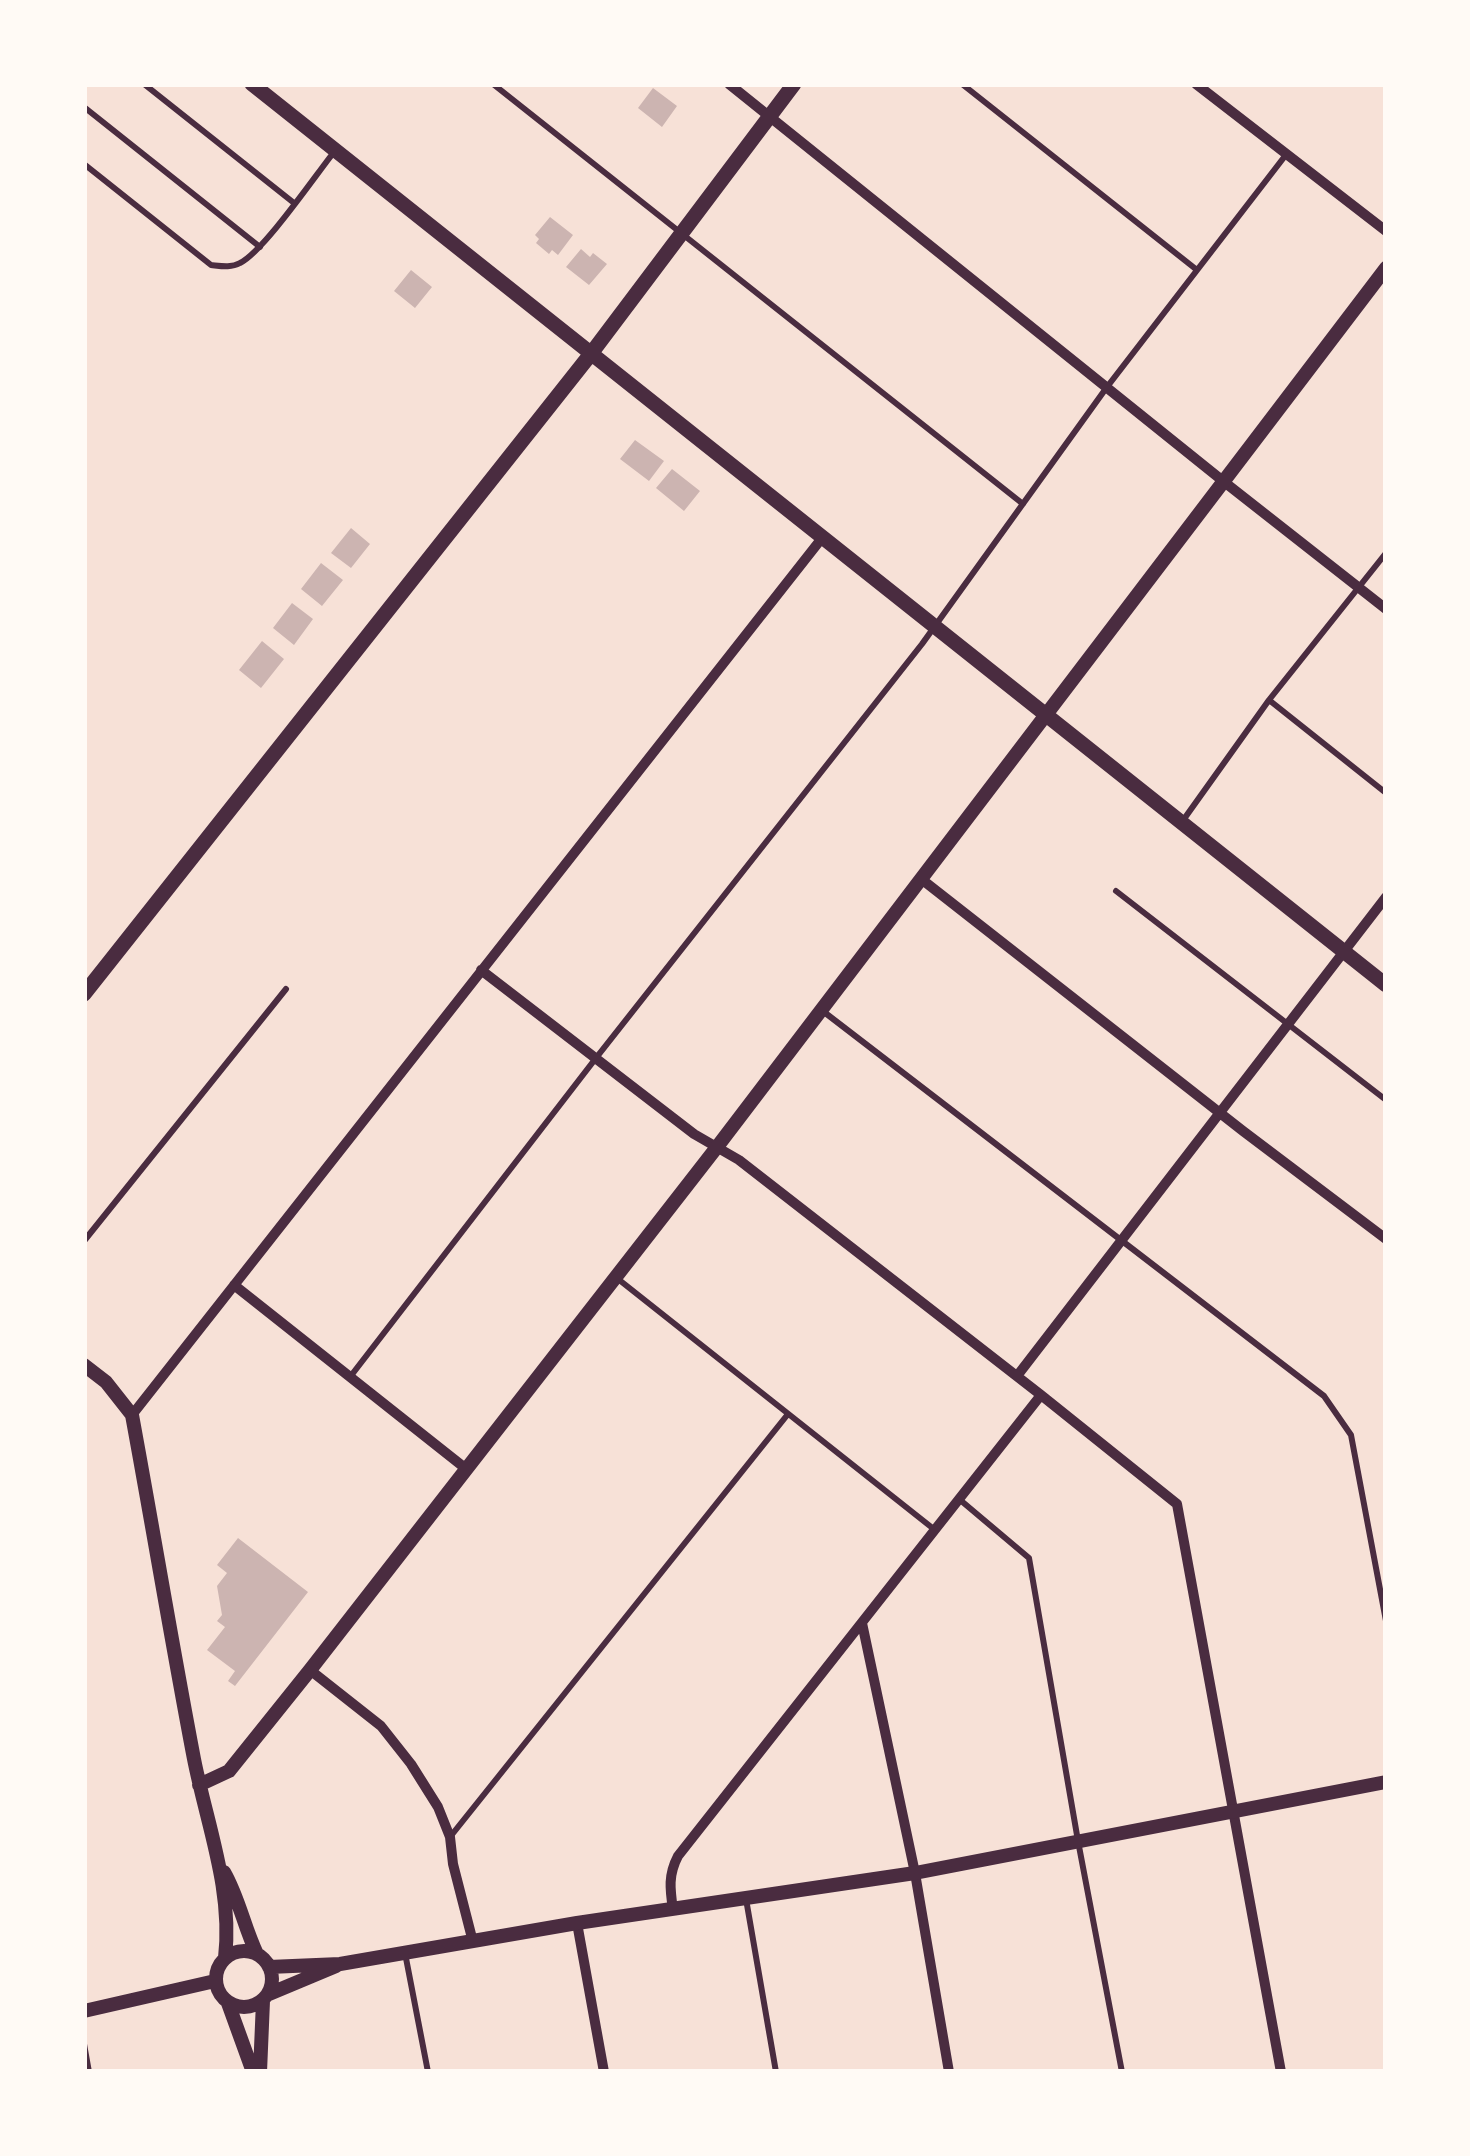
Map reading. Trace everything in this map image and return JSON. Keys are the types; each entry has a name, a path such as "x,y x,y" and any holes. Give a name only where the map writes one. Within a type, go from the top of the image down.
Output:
{"main road":[{"path":"252,84 1386,986"},
{"path":"84,994 590,355 794,84"}],"street":[{"path":"729,84 1386,608"},
{"path":"1196,84 1386,231"},
{"path":"199,1785 230,1771 310,1670 717,1147 1386,268"},
{"path":"132,1414 822,538"},
{"path":"920,878 1386,1239"},
{"path":"1017,1376 1386,897"},
{"path":"482,970 694,1134 739,1160 1177,1504 1280,2072"},
{"path":"234,1285 465,1468"},
{"path":"84,1365 106,1382 132,1414 199,1785 221,1867 225,1958"},
{"path":"673,1910 669,1887 678,1856 1042,1395"},
{"path":"862,1623 916,1873 950,2072"},
{"path":"310,1670 381,1726 438,1807 450,1837 473,1942"},
{"path":"269,1967 340,1964 916,1873 1386,1782"},
{"path":"221,1867 236,1893 257,1954 272,1976 256,2072"},
{"path":"577,1923 604,2072"},
{"path":"256,2072 236,2018 215,1981 225,1958 241,1951 257,1954"},
{"path":"228,2003 246,2008 340,1964"},
{"path":"84,2011 215,1981"}],"lane":[{"path":"144,84 294,203"},
{"path":"493,84 1023,504"},
{"path":"962,84 1197,270"},
{"path":"84,106 260,247"},
{"path":"84,164 211,265 230,267 260,247 335,151"},
{"path":"350,1378 934,626 1107,387 1286,154"},
{"path":"1181,822 1269,700 1386,553"},
{"path":"1269,700 1386,793"},
{"path":"1116,891 1386,1100"},
{"path":"84,1241 286,989"},
{"path":"821,1010 1324,1396 1351,1435 1386,1621"},
{"path":"615,1277 934,1530"},
{"path":"450,1837 788,1414"},
{"path":"959,1499 1029,1558 1122,2072"},
{"path":"746,1898 776,2072"},
{"path":"405,1953 428,2072"},
{"path":"84,2044 87,2068"}],"building":[{"path":"653,88 677,106 662,127 638,108"},
{"path":"550,217 573,235 558,255 536,243 535,235"},
{"path":"581,249 607,264 589,285 566,267"},
{"path":"411,270 432,287 415,308 394,291"},
{"path":"635,440 664,461 649,481 620,459"},
{"path":"672,469 700,491 684,511 656,488"},
{"path":"351,528 370,544 351,568 331,553"},
{"path":"321,563 343,580 322,606 301,589"},
{"path":"292,603 313,619 294,645 273,628"},
{"path":"262,641 284,659 261,688 239,670"},
{"path":"238,1538 308,1592 235,1686 228,1681 235,1671 207,1650 225,1627 217,1621 222,1615 217,1586 227,1573 217,1565"}]}
